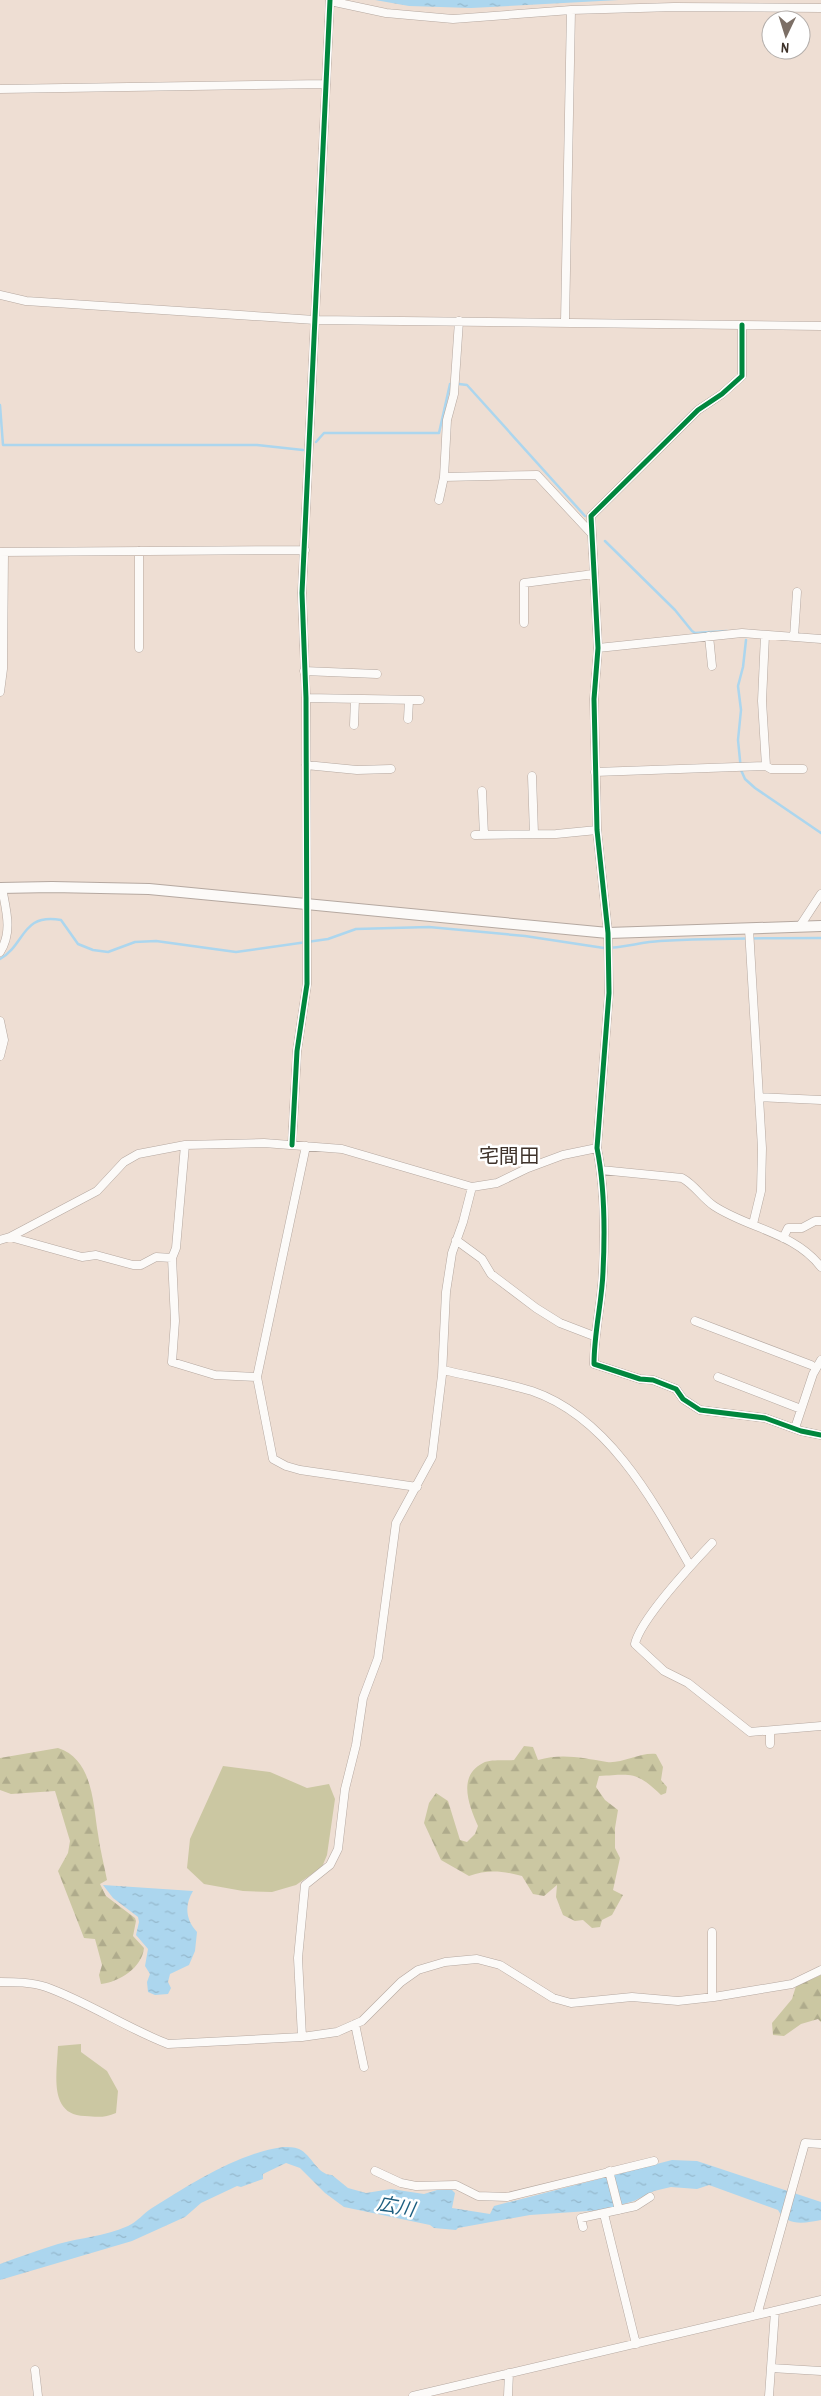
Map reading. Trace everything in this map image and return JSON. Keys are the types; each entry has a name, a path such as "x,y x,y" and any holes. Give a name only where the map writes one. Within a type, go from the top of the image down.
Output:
{"street":[{"path":"292,1145 298,1051 307,984 305,904 306,698 302,640 304,550 330,0 386,13 453,19 571,10 674,7 821,8"},
{"path":"565,322 571,10"},
{"path":"0,89 326,84"},
{"path":"0,295 26,301 315,320 821,326"},
{"path":"439,500 444,477 447,420 454,394 459,321"},
{"path":"742,325 742,376 722,394 698,410 591,516 598,648 594,699 597,830 608,937 609,994 598,1148 601,1170 603,1272 594,1336 594,1364 640,1379 653,1380 676,1389 683,1399 700,1410 765,1418 801,1431 821,1435"},
{"path":"444,477 537,476 591,533"},
{"path":"0,692 3,669 2,552 304,550"},
{"path":"139,551 139,648"},
{"path":"524,624 524,583 594,574"},
{"path":"794,638 797,592"},
{"path":"598,648 742,633 821,639"},
{"path":"765,635 762,701 766,766"},
{"path":"709,636 712,666"},
{"path":"304,671 377,674"},
{"path":"306,698 420,700"},
{"path":"354,699 354,725"},
{"path":"408,719 409,700"},
{"path":"306,765 357,770 391,769"},
{"path":"595,772 766,766 771,769 803,769"},
{"path":"532,776 534,834"},
{"path":"482,791 484,835"},
{"path":"474,801 483,800"},
{"path":"475,835 597,830"},
{"path":"0,952 6,943 8,927 1,888 62,886 149,889 608,937 821,926"},
{"path":"800,926 821,894"},
{"path":"749,929 762,1148 761,1191 753,1224"},
{"path":"0,1021 4,1040 0,1056"},
{"path":"759,1097 821,1100"},
{"path":"0,1240 10,1237 97,1190 124,1162 138,1154 185,1145 264,1143 342,1150 472,1187 497,1183 528,1168 563,1155 598,1148"},
{"path":"185,1145 176,1248 172,1258 175,1321 172,1362 215,1375 257,1377"},
{"path":"306,1146 257,1377 273,1459 286,1466 300,1470 417,1487"},
{"path":"601,1170 682,1178 692,1183 714,1206 807,1250 821,1267"},
{"path":"302,2037 298,1958 305,1885 312,1877 323,1873 330,1865 338,1849 345,1789 356,1745 363,1698 378,1658 396,1524 432,1457 442,1370 446,1292 456,1240 472,1187"},
{"path":"783,1238 788,1228 802,1228 816,1221 821,1221"},
{"path":"10,1237 82,1257 96,1255 133,1265 141,1265 156,1257 172,1258"},
{"path":"456,1240 482,1259 491,1274 536,1308 560,1322 594,1336"},
{"path":"695,1321 810,1365"},
{"path":"795,1428 813,1374 821,1360"},
{"path":"442,1370 532,1391 571,1410 628,1464 659,1511 690,1566"},
{"path":"718,1377 801,1409"},
{"path":"712,1543 690,1566 641,1629 635,1644 664,1671 688,1683 750,1732 770,1732 821,1726"},
{"path":"770,1732 770,1744"},
{"path":"712,1932 712,1997"},
{"path":"0,1982 45,1987 168,2044 302,2037 337,2032 362,2021 401,1982 418,1970 445,1962 476,1959 500,1965 553,1998 571,2003 632,1997 678,2001 712,1997 792,1984 821,1970"},
{"path":"354,2024 364,2067"},
{"path":"757,2315 805,2143 821,2144"},
{"path":"375,2171 401,2183 416,2186 456,2185 478,2196 507,2198 654,2161"},
{"path":"609,2171 619,2210"},
{"path":"583,2228 581,2218 636,2206 650,2197"},
{"path":"604,2214 636,2344"},
{"path":"413,2396 821,2300"},
{"path":"769,2396 775,2311"},
{"path":"771,2368 821,2371"},
{"path":"35,2370 38,2396"},
{"path":"508,2396 509,2373"}],"green space":[{"path":"524,1746 533,1747 538,1760 564,1757 613,1762 656,1754 663,1767 661,1780 667,1787 666,1793 661,1795 653,1787 633,1776 599,1776 596,1787 605,1800 618,1810 615,1828 615,1848 620,1858 613,1890 623,1895 612,1915 602,1920 600,1927 592,1928 583,1920 575,1921 563,1915 556,1897 557,1885 544,1896 533,1894 522,1876 495,1871 469,1876 441,1860 424,1823 429,1803 436,1793 448,1801 460,1840 467,1842 475,1834 478,1826 471,1810 467,1792 470,1776 483,1763 514,1760"},
{"path":"58,1748 70,1754 85,1772 92,1797 107,1880 100,1884 106,1896 135,1918 133,1936 144,1948 139,1962 134,1968 122,1977 108,1983 101,1984 99,1975 102,1965 95,1939 84,1938 58,1871 68,1853 70,1841 55,1791 11,1794 0,1790 0,1758"},
{"path":"223,1766 270,1772 307,1788 329,1784 335,1799 327,1855 322,1867 296,1885 272,1892 243,1891 204,1884 187,1868 190,1839"},
{"path":"821,1975 821,2022 818,2019 801,2024 784,2036 773,2035 772,2023 792,1999 796,1986"},
{"path":"81,2044 81,2052 107,2071 118,2091 116,2113 101,2117 73,2114 60,2101 56,2080 58,2046"}],"water":[{"path":"375,0 619,0 471,8 409,6"},
{"path":"103,1885 193,1891 187,1907 190,1923 197,1932 195,1951 189,1965 170,1974 168,1982 171,1988 168,1994 155,1995 148,1992 147,1982 150,1974 145,1966 148,1949 136,1935 139,1922 138,1917 113,1898"},
{"name":"広川","path":"283,2147 295,2148 304,2152 322,2172 332,2175 348,2188 366,2193 391,2189 424,2194 437,2190 452,2190 455,2193 452,2208 490,2214 494,2206 672,2160 697,2161 821,2202 821,2220 803,2223 791,2221 786,2219 778,2210 709,2185 697,2189 671,2187 654,2191 634,2201 603,2210 530,2215 458,2228 456,2230 434,2228 430,2225 344,2207 325,2193 300,2168 286,2163 263,2174 263,2179 241,2187 237,2186 201,2203 185,2217 132,2241 0,2280 0,2264 58,2244 119,2230 215,2171 248,2156"}],"waterway":[{"path":"316,442 324,433 439,433 450,384"},
{"path":"459,384 467,385 585,516"},
{"path":"0,405 3,445 257,445 303,450"},
{"path":"605,541 675,610 692,631 695,633 727,631"},
{"path":"746,640 743,667 738,686 741,710 738,740 741,770 745,779 755,788 821,833"},
{"path":"0,959 15,946 31,925 48,919 61,920 78,944 93,950 108,952 135,942 156,941 236,952 328,939 356,929 429,927 525,936 604,948 680,940 821,938"}],"cycle path":[{"path":"292,1145 297,1051 307,984 306,698 302,593 330,0"},
{"path":"742,325 742,376 722,394 698,410 591,516 598,648 594,699 597,830 608,933 609,993 597,1148 603,1194 604,1241 594,1364 640,1379 653,1380 676,1389 683,1399 700,1410 765,1418 801,1431 821,1435"}],"district":[{"name":"宅間田","path":"509,1156"}]}
